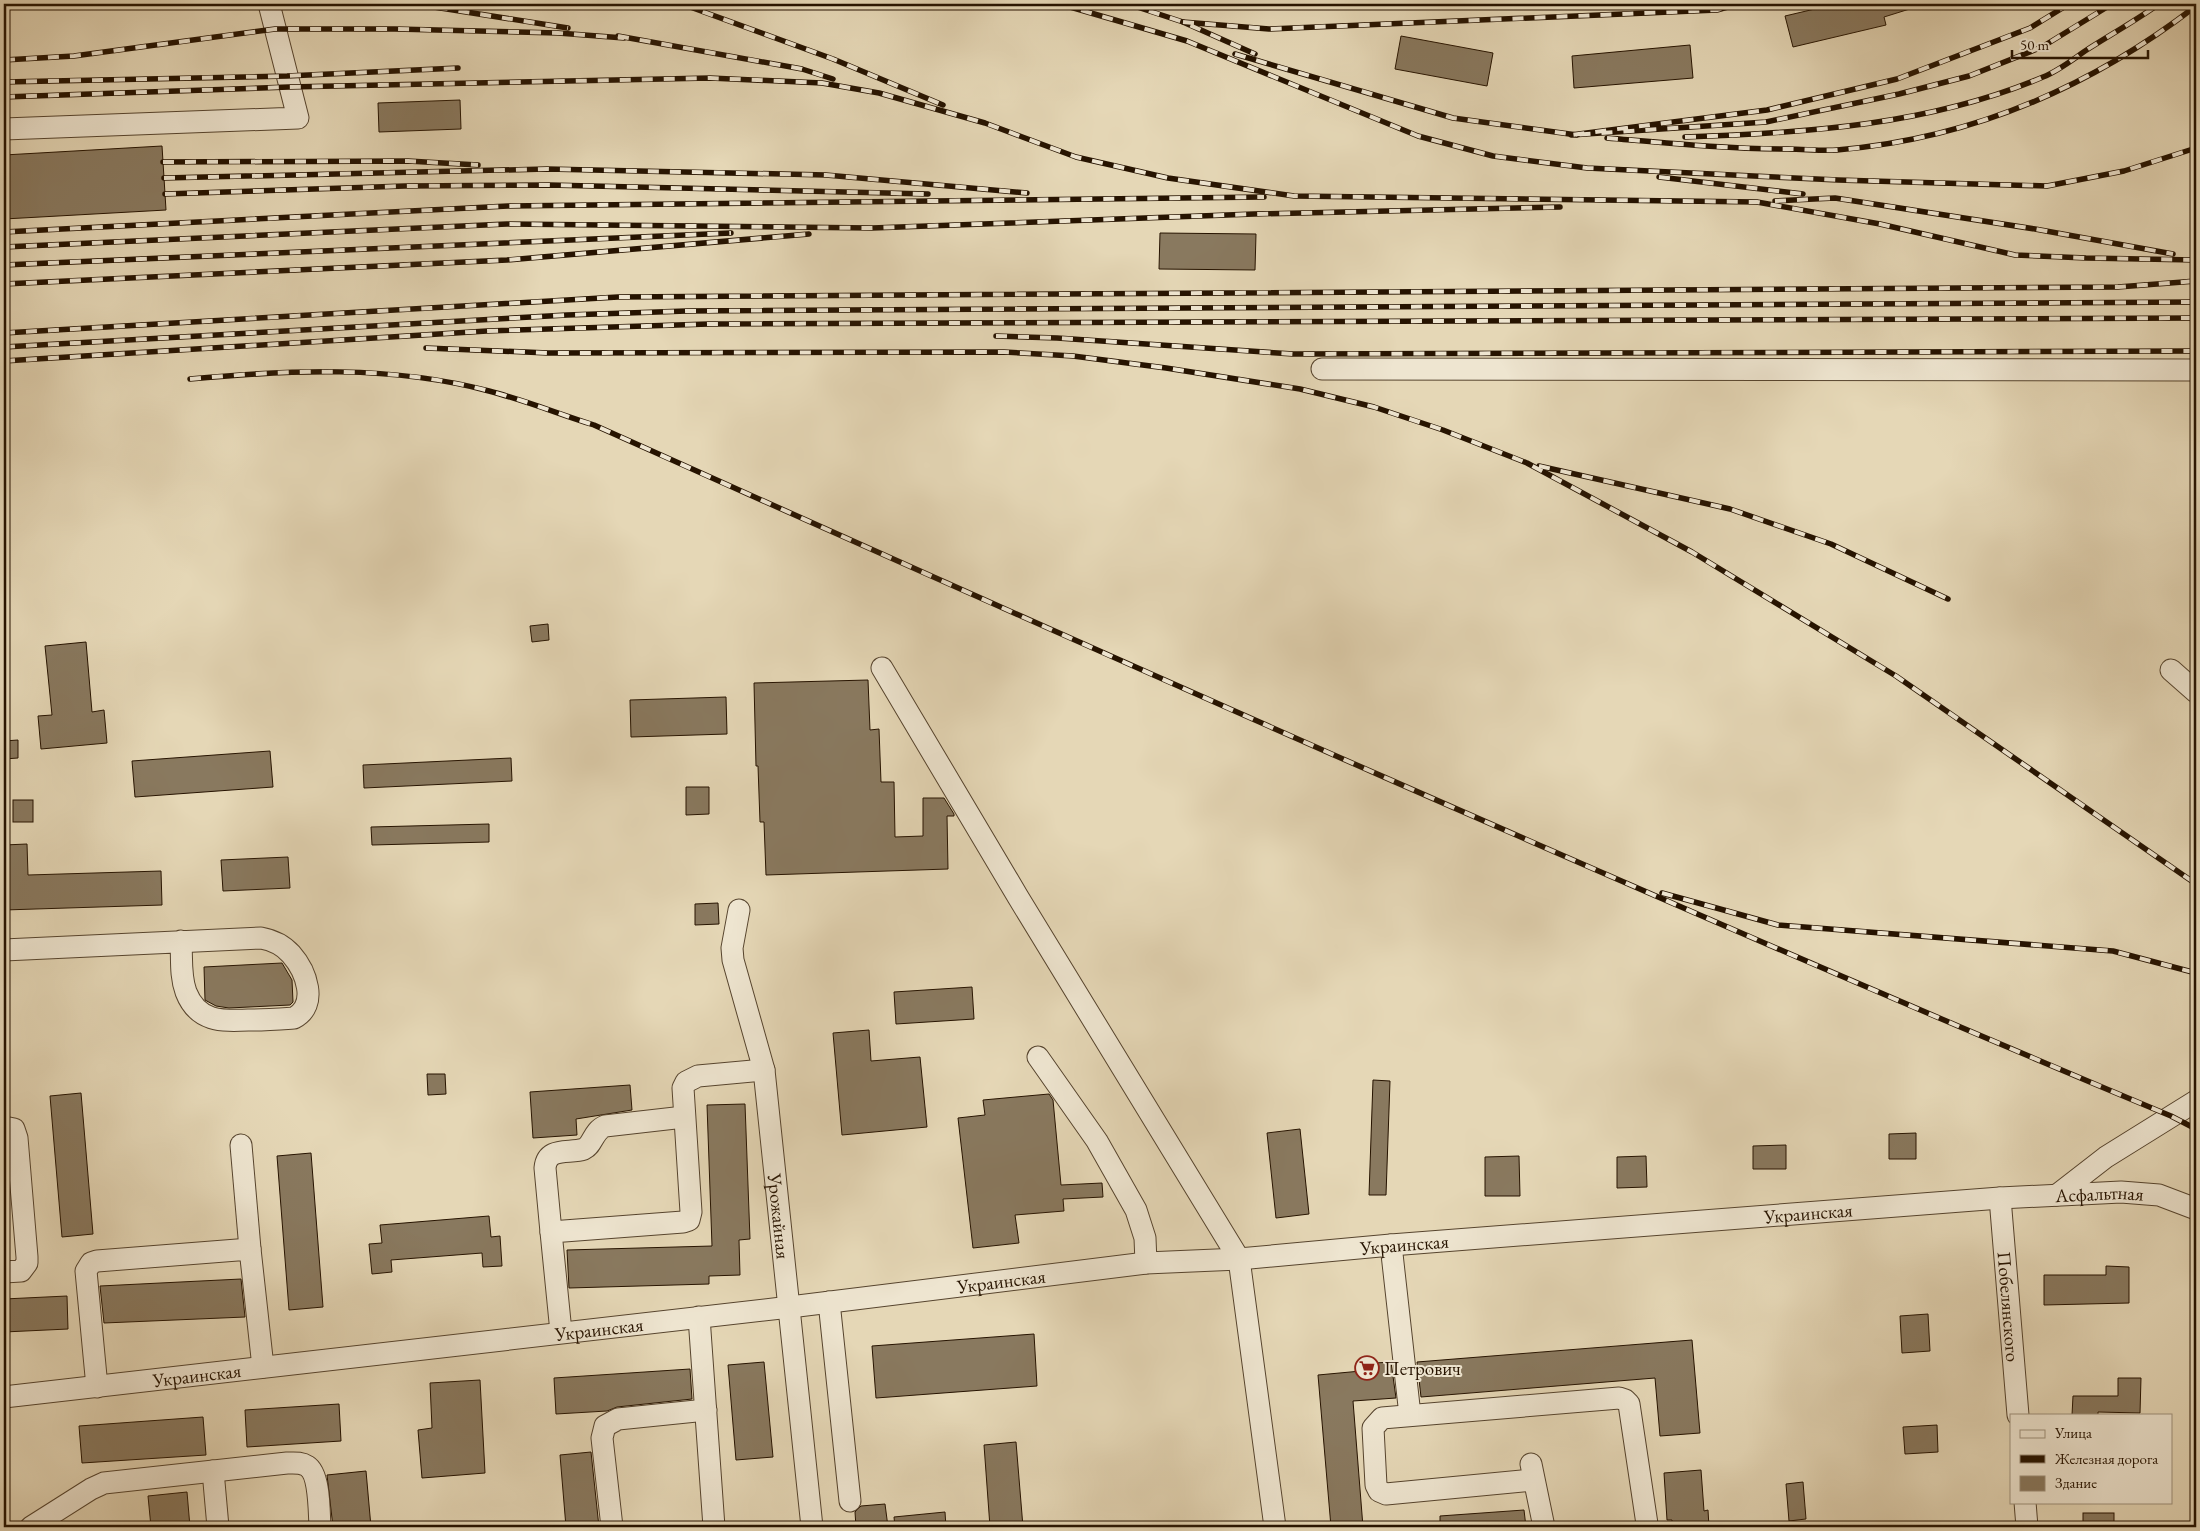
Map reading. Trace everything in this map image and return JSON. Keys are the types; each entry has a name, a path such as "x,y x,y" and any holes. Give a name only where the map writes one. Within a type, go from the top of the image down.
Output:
{"street":[{"path":"4,129 298,118 269,4"},
{"path":"1322,369 2196,370"},
{"path":"882,668 1018,897 1239,1259 1275,1527"},
{"path":"2171,670 2196,692"},
{"name":"Урожайная","path":"739,910 732,948 733,960 764,1070 812,1527"},
{"path":"4,950 261,938 272,940 291,953 300,966 308,990 308,1002 300,1014 294,1018 221,1022 209,1018 193,1004 186,993 183,981 181,942"},
{"path":"1038,1056 1097,1141 1136,1210 1144,1238 1146,1263"},
{"path":"551,1232 689,1220 691,1212 683,1088 692,1078 764,1070"},
{"path":"2057,1195 2106,1157 2196,1101"},
{"path":"561,1332 545,1168 548,1158 558,1152 584,1149 588,1146 598,1129 605,1126 684,1117"},
{"path":"4,1127 14,1129 17,1138 27,1263 21,1271 4,1272"},
{"path":"241,1144 263,1367"},
{"name":"Асфальтная","path":"2000,1198 2121,1192 2160,1195 2196,1209"},
{"name":"Украинская","path":"4,1397 97,1388 561,1332 790,1307 1146,1263 1239,1259 1391,1245 2000,1198"},
{"name":"Побелянского","path":"2000,1198 2018,1414"},
{"path":"1391,1245 1410,1415"},
{"path":"97,1388 86,1275 87,1267 91,1263 250,1249"},
{"path":"829,1302 850,1501"},
{"path":"699,1317 714,1527"},
{"path":"1544,1527 1532,1472 1386,1494 1379,1491 1376,1485 1373,1428 1382,1418 1619,1398 1626,1400 1629,1404 1646,1527"},
{"path":"612,1527 602,1438 606,1426 618,1420 706,1410"},
{"path":"30,1527 104,1483 287,1463 298,1463 308,1466 315,1475 320,1527"},
{"path":"212,1471 218,1527"},
{"path":"2025,1504 2027,1527"}],"building":[{"path":"1836,4 1915,4 1916,7 1884,17 1886,25 1793,47 1785,16"},
{"path":"1401,36 1493,53 1487,86 1395,69"},
{"path":"1690,45 1693,78 1574,88 1572,56"},
{"path":"460,100 461,129 379,132 378,103"},
{"path":"162,146 166,210 4,219 4,155"},
{"path":"1160,233 1256,234 1255,270 1159,269"},
{"path":"548,624 549,640 532,642 530,626"},
{"path":"86,642 92,712 104,710 107,743 41,749 38,716 52,715 45,646"},
{"path":"868,680 870,730 879,729 881,782 894,782 895,837 923,836 923,798 944,798 954,814 954,816 947,816 948,869 766,875 764,822 760,822 758,766 756,766 754,683"},
{"path":"726,697 727,734 631,737 630,700"},
{"path":"18,740 18,758 4,759 4,741"},
{"path":"270,751 273,787 135,797 132,761"},
{"path":"511,758 512,781 364,788 363,765"},
{"path":"686,787 709,787 709,814 686,815"},
{"path":"13,800 33,800 33,822 13,822"},
{"path":"489,824 489,842 372,845 371,827"},
{"path":"27,844 28,875 161,871 162,905 4,910 4,845"},
{"path":"288,857 290,888 223,891 221,860"},
{"path":"718,903 719,924 695,925 695,904"},
{"path":"282,963 292,980 293,1002 290,1005 229,1008 216,1006 205,1000 204,967"},
{"path":"972,987 974,1019 896,1024 894,992"},
{"path":"869,1030 871,1061 920,1057 927,1127 842,1135 833,1033"},
{"path":"427,1074 445,1074 446,1094 428,1095"},
{"path":"1373,1080 1390,1081 1386,1195 1369,1195"},
{"path":"630,1085 632,1110 576,1119 577,1135 533,1138 530,1092"},
{"path":"81,1093 93,1234 62,1237 50,1096"},
{"path":"1049,1094 1053,1100 1061,1185 1102,1183 1103,1197 1063,1199 1064,1211 1015,1215 1019,1243 973,1248 958,1118 985,1115 983,1100"},
{"path":"745,1104 750,1239 739,1240 740,1275 709,1276 709,1284 569,1288 567,1250 712,1246 707,1105"},
{"path":"1300,1129 1309,1214 1276,1218 1267,1133"},
{"path":"1916,1133 1916,1159 1889,1159 1889,1134"},
{"path":"1786,1145 1786,1169 1753,1169 1753,1146"},
{"path":"311,1153 323,1307 289,1310 277,1156"},
{"path":"1519,1156 1520,1196 1485,1196 1485,1157"},
{"path":"1646,1156 1647,1187 1617,1188 1617,1157"},
{"path":"489,1216 491,1237 500,1236 502,1266 483,1267 482,1253 391,1260 392,1272 372,1274 369,1244 382,1243 380,1225"},
{"path":"2106,1266 2129,1267 2129,1303 2044,1305 2044,1275 2106,1275"},
{"path":"241,1279 245,1317 104,1323 100,1286"},
{"path":"67,1296 68,1329 4,1332 4,1299"},
{"path":"1928,1314 1930,1351 1902,1353 1900,1316"},
{"path":"1034,1334 1037,1386 876,1398 872,1346"},
{"path":"1692,1340 1700,1433 1660,1436 1655,1378 1421,1397 1417,1362"},
{"path":"764,1362 773,1457 736,1460 728,1365"},
{"path":"1391,1362 1396,1398 1353,1401 1363,1527 1331,1527 1318,1375 1361,1371 1360,1364"},
{"path":"690,1369 692,1399 617,1407 607,1411 556,1414 554,1378"},
{"path":"2118,1378 2141,1378 2140,1413 2098,1412 2098,1414 2072,1414 2073,1396 2118,1396"},
{"path":"480,1380 485,1473 422,1478 418,1430 432,1428 430,1383"},
{"path":"339,1404 341,1441 247,1447 245,1410"},
{"path":"203,1417 206,1455 82,1463 79,1426"},
{"path":"1937,1425 1938,1452 1905,1454 1903,1427"},
{"path":"1016,1442 1023,1527 990,1527 984,1445"},
{"path":"591,1452 599,1527 566,1527 560,1455"},
{"path":"1701,1470 1704,1511 1708,1510 1709,1527 1672,1527 1672,1520 1667,1520 1664,1473"},
{"path":"366,1471 371,1527 333,1527 327,1475"},
{"path":"1803,1482 1806,1519 1789,1521 1786,1484"},
{"path":"187,1492 190,1527 151,1527 148,1496"},
{"path":"885,1504 888,1527 856,1527 855,1512 861,1506"},
{"path":"1524,1510 1526,1527 1440,1527 1440,1516"},
{"path":"945,1512 946,1527 895,1527 894,1517"},
{"path":"2083,1513 2114,1513 2114,1527 2083,1527"}],"railway":[{"path":"415,4 568,28"},
{"path":"682,4 833,59 943,105"},
{"path":"1060,4 1187,41 1418,136 1493,156 1587,168 1838,180 2047,186 2124,171 2196,148"},
{"path":"1128,4 1183,22 1255,54"},
{"path":"1147,4 1194,6 1304,5"},
{"path":"1183,22 1269,29 1717,10 1738,4"},
{"path":"2069,4 2030,28 1897,79 1767,110 1571,135 1766,122 1899,94 1969,76 2042,47 2112,4"},
{"path":"1685,137 1777,133 1867,124 1957,106 2049,75 2159,4"},
{"path":"1607,138 1720,147 1837,150 1886,144 1934,134 1981,121 2027,104 2071,84 2114,61 2156,35 2196,6"},
{"path":"4,60 74,56 275,29 395,29 558,33 624,38"},
{"path":"618,36 802,69 833,79"},
{"path":"1235,54 1453,118 1577,135"},
{"path":"4,82 287,76 458,68"},
{"path":"4,97 289,87 710,78 822,83 879,93 985,123 1076,157 1168,178 1294,196 1757,202 1880,224 2015,255 2196,260"},
{"path":"163,162 408,161 478,165"},
{"path":"164,178 547,169 826,175 1027,193"},
{"path":"1659,177 1803,194"},
{"path":"165,194 405,186 549,185 928,194"},
{"path":"4,232 508,206 1264,197"},
{"path":"1775,201 1835,198 2035,229 2173,254"},
{"path":"4,247 507,224 872,228 1254,214 1560,207"},
{"path":"4,265 731,233"},
{"path":"4,284 507,260 809,234"},
{"path":"4,333 618,297 2118,287 2196,281"},
{"path":"4,347 567,315 687,311 2196,302"},
{"path":"4,361 487,331 709,324 2196,318"},
{"path":"996,336 1057,338 1293,354 2196,351"},
{"path":"426,348 548,353 1004,352 1073,356 1166,368 1300,389 1374,407 1443,430 1527,463 1692,552 1896,676 2196,884"},
{"path":"190,379 302,372 377,373 415,377 489,391 594,425 1577,862 2171,1116 2196,1129"},
{"path":"1539,466 1730,509 1831,544 1948,599"},
{"path":"1662,893 1778,925 2113,951 2196,973"}],"place":[{"name":"Петрович","path":"1367,1368"}]}
